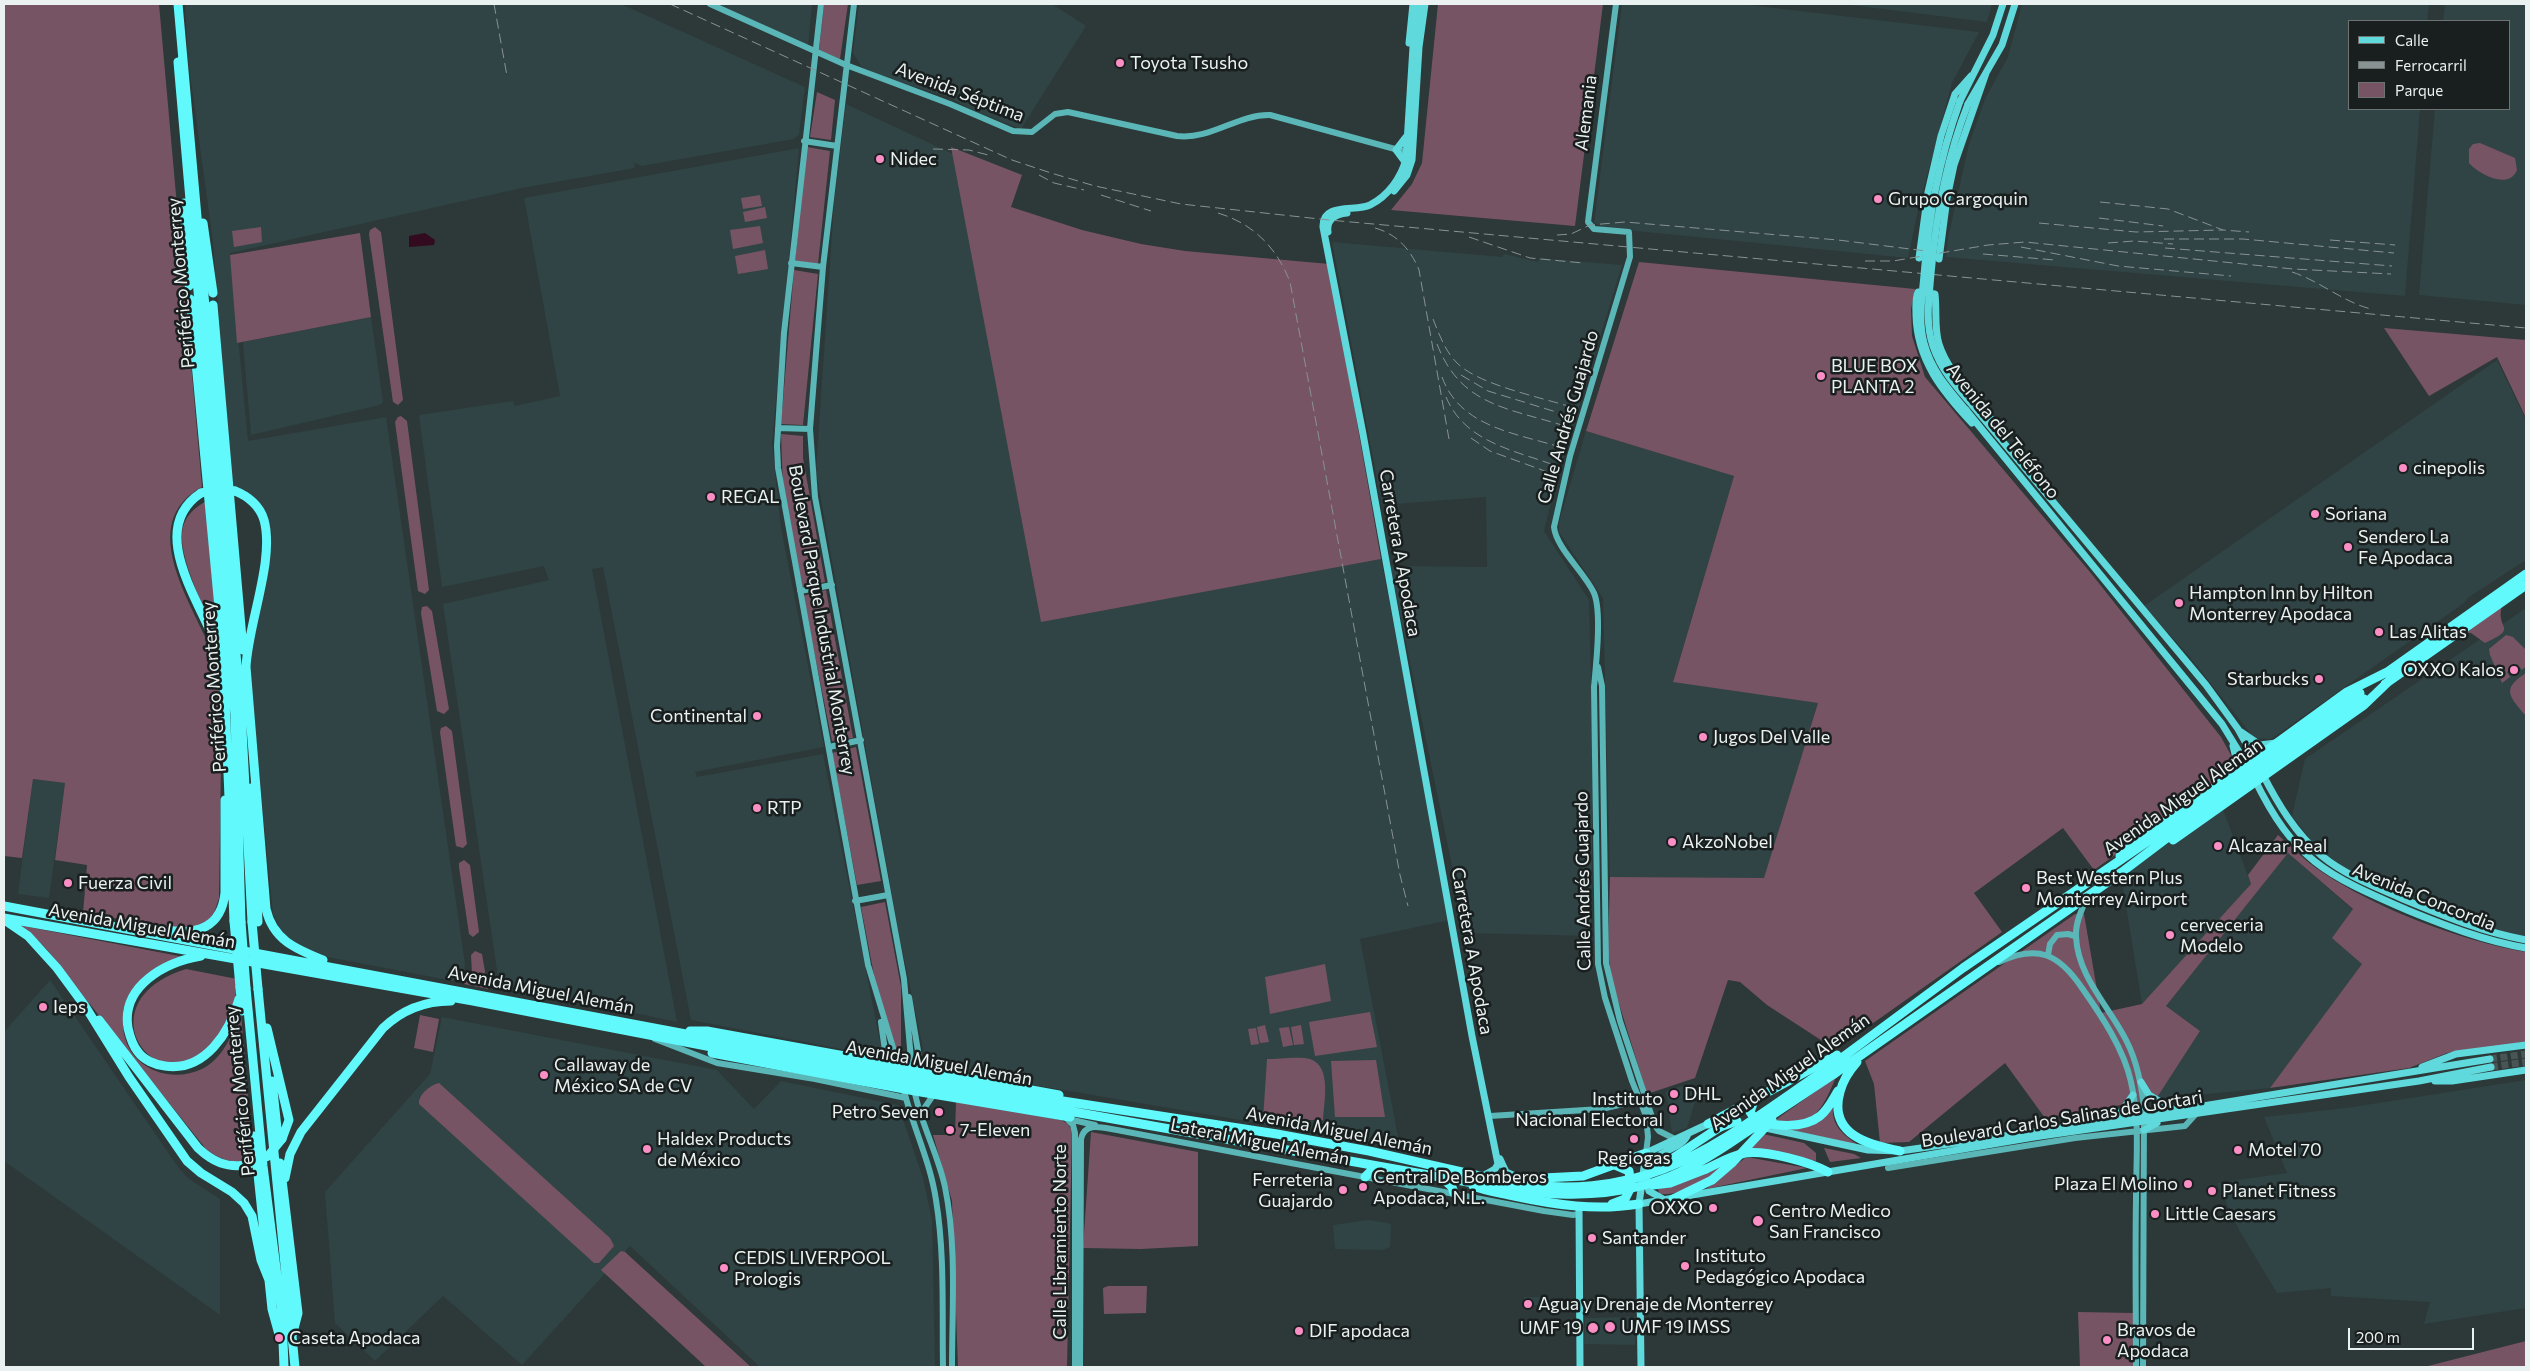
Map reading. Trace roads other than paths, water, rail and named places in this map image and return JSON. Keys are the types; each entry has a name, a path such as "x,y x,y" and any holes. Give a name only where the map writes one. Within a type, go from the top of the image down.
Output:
{"highway":[{"name":"Periférico Monterrey","path":"172,4 189,157 241,710 255,922 295,1367"},
{"name":"Periférico Monterrey","path":"178,4 235,715 238,921 242,990 281,1308 284,1367"},
{"path":"189,157 184,190 189,286"},
{"path":"189,157 198,182 212,293"},
{"path":"190,299 224,672 238,921"},
{"path":"214,305 268,916 274,929 289,945 334,967"},
{"path":"224,672 218,650 186,577 178,551 177,532 179,518 187,504 201,493 217,488 235,491 250,500 260,512 266,534 261,588 248,640 246,667"},
{"name":"Avenida Miguel Alemán","path":"2362,696 2389,671 2526,574"},
{"name":"Avenida Miguel Alemán","path":"984,1092 1269,1132 1369,1151 1536,1193 1607,1192 1643,1186 1702,1162 1780,1110 1831,1071 1855,1046 2116,864 2128,860 2362,696 2389,681 2526,585"},
{"path":"2116,864 2120,856 2131,846 2252,762 2347,692 2389,671"},
{"path":"2122,872 2137,866 2282,766 2364,706 2389,681"},
{"path":"250,725 255,922"},
{"path":"113,927 133,925 189,932 209,924 219,914 225,893 223,829 228,745"},
{"path":"2273,746 2272,761 2282,766"},
{"path":"2221,783 2234,786 2236,790 2232,799"},
{"name":"Avenida Miguel Alemán","path":"4,919 473,1001 644,1034 723,1045 984,1092 1127,1123 1376,1166 1464,1181 1484,1180 1574,1188 1611,1184 1645,1176 1666,1170 1705,1151 1831,1071 1872,1048 2122,872 2128,860"},
{"name":"Avenida Miguel Alemán","path":"4,906 683,1033 723,1045"},
{"path":"4,919 22,931 40,948 85,1006 109,1032 198,1148 210,1158 224,1165 247,1165 268,1156 282,1139 289,1120 267,1028"},
{"path":"208,955 180,961 160,970 150,976 134,994 127,1017 131,1040 139,1053 152,1062 166,1067 193,1063 209,1052 223,1036 233,1017 242,990"},
{"path":"261,989 267,1028 298,1313 291,1338"},
{"path":"242,990 273,1316 282,1340"},
{"path":"287,1210 286,1170 296,1140 382,1028 397,1016 420,1005 437,1001 473,1001"},
{"path":"85,1006 176,1147 194,1168 232,1192 247,1208 252,1216 261,1260 269,1280"},
{"path":"683,1033 707,1031 1106,1103 1129,1111"},
{"path":"669,1038 711,1053 903,1089 1057,1116 1127,1123"},
{"path":"1708,1124 1855,1046"},
{"path":"1755,1098 1750,1112 1755,1119 1777,1124 1800,1124 1820,1117 1853,1067 1872,1048"},
{"path":"878,1084 886,1082 890,1076 888,1068 882,1063"},
{"path":"934,1094 931,1084 935,1071"},
{"path":"1842,1083 1837,1110 1840,1120 1848,1131 1866,1142 1900,1151"},
{"path":"1670,1200 1712,1180 1734,1162 1780,1110"},
{"path":"1645,1176 1720,1127 1737,1121"},
{"path":"1643,1186 1665,1184 1706,1170 1735,1156 1755,1153 1816,1165 1828,1172"},
{"path":"1484,1180 1502,1176 1572,1177 1590,1174 1614,1165 1647,1157"},
{"path":"1601,1208 1622,1201 1630,1190 1629,1171 1614,1165"},
{"path":"1365,1177 1376,1166"},
{"path":"1441,1177 1452,1187 1454,1193"},
{"path":"1464,1181 1485,1190 1579,1210 1639,1204"}],"main road":[{"path":"1413,4 1409,39 1415,63 1415,122 1413,154 1408,172 1394,191 1378,204 1366,210 1335,216 1330,220 1327,228 1490,1116 1498,1153 1506,1172 1518,1176"},
{"name":"Carretera A Apodaca","path":"1415,63 1418,4"},
{"name":"Carretera A Apodaca","path":"1425,4 1415,63 1405,162 1399,178 1376,201 1366,206 1332,211 1325,217 1323,227 1371,476 1472,1036 1498,1153"},
{"name":"Avenida del Teléfono","path":"2003,4 1993,35 1960,101 1944,148 1932,198 1921,320 1924,345 1932,366 1966,410 2252,762"},
{"name":"Avenida del Teléfono","path":"2015,4 2006,36 1968,104 1954,141 1941,194 1935,229 1928,319 1933,346 1942,367 1973,406 2206,685 2238,729 2252,762"},
{"path":"1939,259 1947,198 1958,150 1986,73"},
{"path":"1919,258 1922,229 1941,136 1955,94 1971,76"},
{"path":"1408,172 1411,156 1406,152 1411,147 1415,122"},
{"path":"1405,162 1396,150 1403,143 1407,132"},
{"path":"1922,229 1930,233 1942,231"},
{"path":"1995,445 1957,407 1929,369 1918,336 1916,308 1918,293 1935,294 1937,336 1946,362 1956,378 1993,422 2001,438"},
{"path":"2222,724 2236,755 2236,765 2230,777"},
{"path":"2238,729 2256,743 2273,746"},
{"name":"Avenida Concordia","path":"2252,762 2270,810 2292,841 2312,860 2337,878 2364,892 2456,930 2526,948"},
{"name":"Avenida Concordia","path":"2260,780 2296,828 2315,849 2338,867 2387,892 2454,920 2496,934 2526,940"},
{"path":"2418,1070 2456,1054 2526,1044"},
{"name":"Boulevard Carlos Salinas de Gortari","path":"1647,1157 1675,1139 1708,1124 1727,1120 1868,1150 1900,1151 2116,1119 2140,1123 2174,1110 2490,1059"},
{"name":"Boulevard Carlos Salinas de Gortari","path":"1639,1204 2034,1137 2419,1081 2491,1067"},
{"path":"2419,1081 2452,1081 2526,1070"},
{"path":"2140,1082 2149,1095 2174,1110"},
{"path":"2116,1119 2134,1095"},
{"path":"1647,1157 1683,1141 1688,1133"},
{"path":"1484,1180 1497,1166 1498,1153"},
{"path":"1647,1157 1648,1188 1653,1195 1670,1200"},
{"path":"1641,1367 1639,1204 1647,1157"},
{"path":"1579,1210 1580,1367"}],"street":[{"name":"Avenida Séptima","path":"710,4 846,64 950,104 1012,131 1024,134 1039,129 1055,114 1064,112 1177,136 1193,137 1265,115 1406,152"},
{"name":"Boulevard Parque Industrial Monterrey","path":"821,4 791,263 778,428 779,479 829,747 855,901 877,1002 898,1066 903,1089 927,1159 936,1200 941,1264 943,1367"},
{"name":"Boulevard Parque Industrial Monterrey","path":"854,4 823,267 810,430 813,485 888,895 904,979 910,1000 916,1069 915,1091 921,1113 937,1154 945,1189 950,1231 952,1367"},
{"name":"Alemania","path":"1616,4 1588,220 1590,225 1597,230 1629,232"},
{"path":"804,141 837,146"},
{"name":"Calle Andrés Guajardo","path":"1629,232 1631,253 1628,267 1577,431 1554,524 1557,538 1594,594 1597,611 1597,660 1594,687 1598,964 1605,998 1642,1100 1656,1129 1675,1139"},
{"path":"791,263 823,267"},
{"path":"778,428 810,430"},
{"path":"800,590 832,585"},
{"path":"829,747 861,740"},
{"path":"855,901 888,895"},
{"path":"2088,895 2080,915 2076,936 2086,975 2126,1040 2140,1082 2143,1367"},
{"path":"2048,955 2050,944 2057,935 2068,934 2076,936"},
{"path":"1975,975 2009,958 2025,954 2048,955 2061,962 2072,972 2088,996 2120,1054 2131,1081 2140,1123 2136,1145 2136,1367"},
{"path":"877,1002 886,1058 882,1063"},
{"path":"644,1034 717,1063 815,1079 906,1098"},
{"path":"815,1079 836,1075"},
{"path":"921,1113 934,1094"},
{"path":"1490,1116 1596,1110 1642,1100"},
{"name":"Calle Andrés Guajardo","path":"1642,1100 1648,1125 1647,1157"},
{"path":"1888,1168 2119,1133 2140,1123 2185,1126 2195,1114"},
{"path":"1057,1116 1117,1130"},
{"name":"Calle Libramiento Norte","path":"1067,1119 1073,1125 1076,1133 1080,1367"},
{"name":"Lateral Miguel Alemán","path":"1084,1132 1092,1127 1117,1130 1566,1214 1579,1210"},
{"name":"Calle Libramiento Norte","path":"1075,1367 1081,1139 1084,1132"},
{"path":"2119,1133 2128,1135 2136,1145"}],"tunnel":[{"path":"2490,1059 2526,1054"},
{"path":"2491,1067 2526,1062"}],"railway":[{"path":"494,4 507,76"},
{"path":"670,4 1012,160 1095,186 1181,204 1329,220 2526,328"},
{"path":"933,149 969,150 992,156"},
{"path":"1039,175 1054,183 1084,190"},
{"path":"1101,195 1151,211"},
{"path":"2100,202 2168,209 2223,230 2249,232"},
{"path":"1218,213 1243,224 1263,239 1278,258 1290,282 1400,875 1408,906"},
{"path":"2099,218 2163,226"},
{"path":"1557,235 1571,234 1590,225 1625,222 1838,240 1926,251"},
{"path":"2039,223 2136,232 2223,230"},
{"path":"1375,228 1390,234 1402,244 1412,256 1419,270 1449,439"},
{"path":"1469,237 1530,258 1583,263"},
{"path":"2164,239 2243,239 2394,253"},
{"path":"2330,240 2395,245"},
{"path":"2108,243 2134,241 2173,244"},
{"path":"1865,261 1893,261 1988,245 2025,242 2293,269 2391,274"},
{"path":"2021,247 2118,266 2231,276"},
{"path":"2165,248 2392,266"},
{"path":"1983,254 2055,260"},
{"path":"2292,272 2351,302 2371,309"},
{"path":"1433,319 1449,353 1467,371 1495,384 1571,407"},
{"path":"1437,344 1447,365 1459,380 1473,392 1489,402 1565,426"},
{"path":"1461,375 1488,391 1566,415"},
{"path":"1442,377 1450,394 1475,417 1491,426 1560,447"},
{"path":"1446,397 1454,412 1478,434 1507,449 1554,465"},
{"path":"1471,438 1490,451 1553,474"}],"place":[{"name":"Toyota Tsusho","path":"1120,63"},
{"name":"Nidec","path":"880,159"},
{"name":"Grupo Cargoquin","path":"1878,199"},
{"name":"BLUE BOX PLANTA 2","path":"1821,376"},
{"name":"cinepolis","path":"2403,468"},
{"name":"REGAL","path":"711,497"},
{"name":"Soriana","path":"2315,514"},
{"name":"Sendero La Fe Apodaca","path":"2348,547"},
{"name":"Hampton Inn by Hilton Monterrey Apodaca","path":"2179,603"},
{"name":"Las Alitas","path":"2379,632"},
{"name":"OXXO Kalos","path":"2514,670"},
{"name":"Starbucks","path":"2319,679"},
{"name":"Continental","path":"757,716"},
{"name":"Jugos Del Valle","path":"1703,737"},
{"name":"RTP","path":"757,808"},
{"name":"AkzoNobel","path":"1672,842"},
{"name":"Alcazar Real","path":"2218,846"},
{"name":"Fuerza Civil","path":"68,883"},
{"name":"Best Western Plus Monterrey Airport","path":"2026,888"},
{"name":"cerveceria Modelo","path":"2170,935"},
{"name":"Ieps","path":"43,1007"},
{"name":"Callaway de México SA de CV","path":"544,1075"},
{"name":"DHL","path":"1674,1094"},
{"name":"Instituto Nacional Electoral","path":"1673,1109"},
{"name":"Petro Seven","path":"939,1112"},
{"name":"7-Eleven","path":"950,1130"},
{"name":"Regiogas","path":"1634,1139"},
{"name":"Haldex Products de México","path":"647,1149"},
{"name":"Motel 70","path":"2238,1150"},
{"name":"Plaza El Molino","path":"2188,1184"},
{"name":"Central De Bomberos Apodaca, N.L.","path":"1363,1187"},
{"name":"Ferreteria Guajardo","path":"1343,1190"},
{"name":"Planet Fitness","path":"2212,1191"},
{"name":"OXXO","path":"1713,1208"},
{"name":"Little Caesars","path":"2155,1214"},
{"name":"Centro Medico San Francisco","path":"1758,1221"},
{"name":"Santander","path":"1592,1238"},
{"name":"Instituto Pedagógico Apodaca","path":"1685,1266"},
{"name":"CEDIS LIVERPOOL Prologis","path":"724,1268"},
{"name":"Agua y Drenaje de Monterrey","path":"1528,1304"},
{"name":"UMF 19 IMSS","path":"1610,1327"},
{"name":"UMF 19","path":"1593,1328"},
{"name":"DIF apodaca","path":"1299,1331"},
{"name":"Caseta Apodaca","path":"279,1338"},
{"name":"Bravos de Apodaca","path":"2107,1340"}]}
